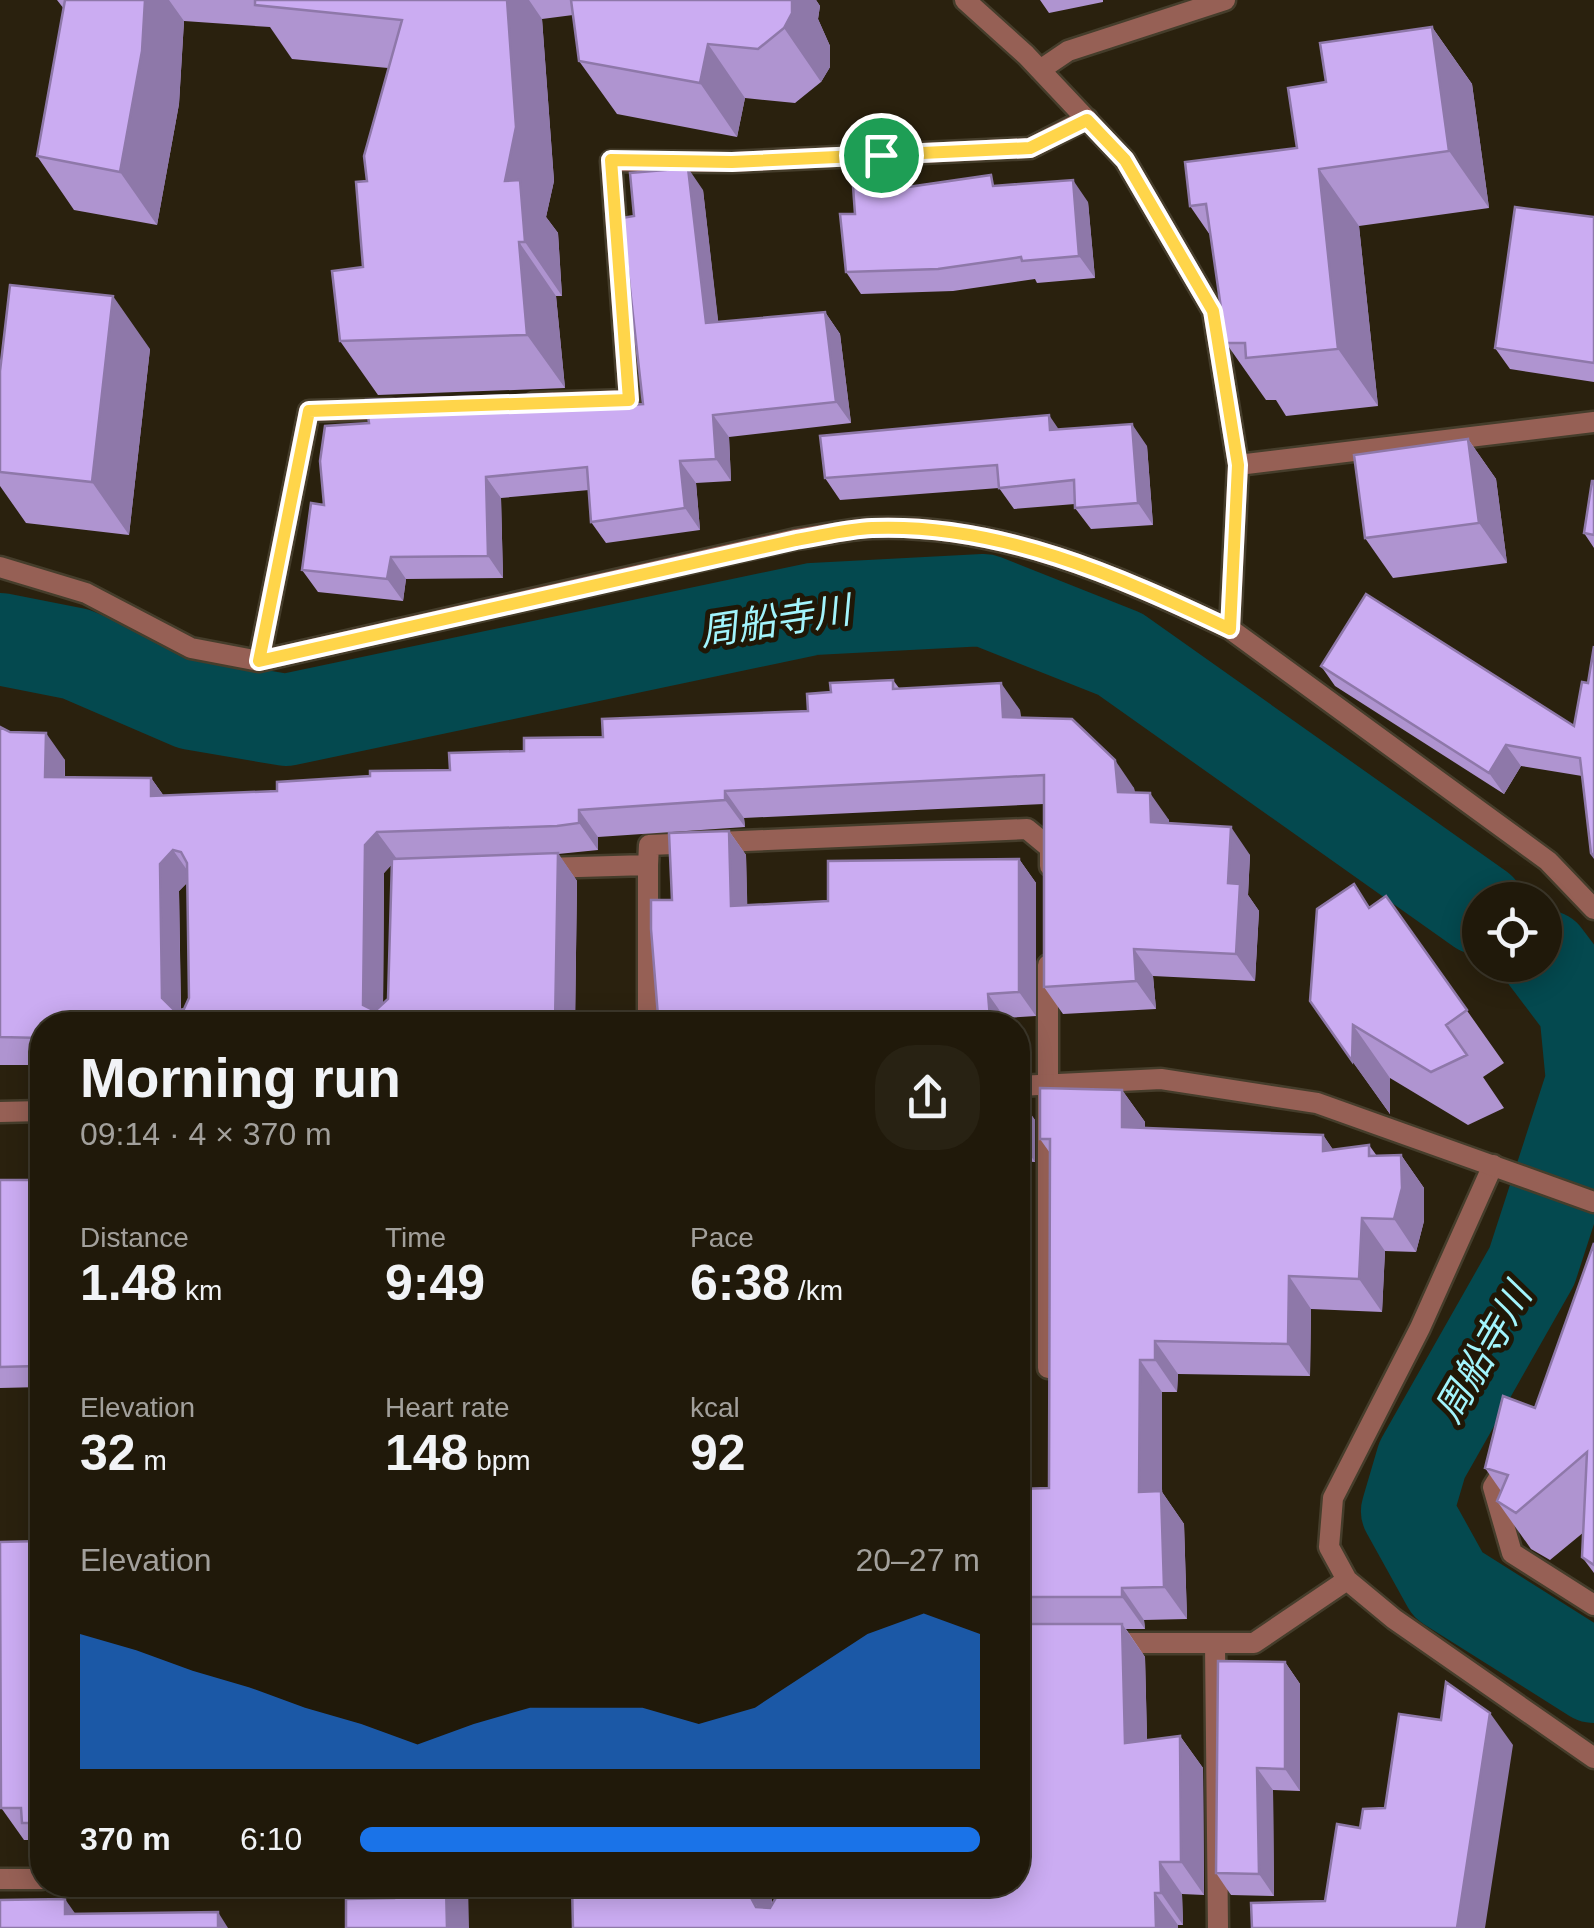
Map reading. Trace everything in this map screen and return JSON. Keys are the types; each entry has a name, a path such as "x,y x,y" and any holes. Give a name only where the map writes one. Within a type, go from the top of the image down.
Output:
{"street":[{"path":"965,0 1040,70 1125,160 1213,311 1238,465 1230,629"},
{"path":"1040,70 1068,51 1225,0"},
{"path":"510,404 629,400 611,160 732,162 1030,148 1087,120"},
{"path":"259,661 309,411 410,408"},
{"path":"1238,465 1594,422"},
{"path":"0,566 86,594 191,648 259,661 796,540 871,528 943,532 1022,545 1122,578 1230,629 1548,861 1594,909"},
{"path":"648,1012 649,845 1026,829 1050,848 1050,888"},
{"path":"514,869 648,865"},
{"path":"1048,947 1048,1368"},
{"path":"1030,1086 1161,1079 1317,1104 1594,1202"},
{"path":"0,1112 30,1112"},
{"path":"1493,1165 1420,1328 1334,1498 1330,1548 1347,1580 1394,1620 1594,1758"},
{"path":"1524,1438 1493,1488 1512,1554 1594,1605"},
{"path":"1096,1644 1254,1643 1347,1580"},
{"path":"1215,1644 1218,1928"},
{"path":"0,1878 30,1879"}],"building":[{"path":"65,0 145,0 142,51 120,172 37,156"},
{"path":"255,0 507,0 516,127 505,181 520,180 525,242 519,242 527,335 340,341 332,271 363,267 356,182 367,181 364,156 402,20 255,5"},
{"path":"571,0 792,0 792,13 784,28 758,49 708,44 700,83 579,61"},
{"path":"1432,27 1449,151 1319,169 1338,349 1246,358 1245,343 1226,343 1206,204 1190,206 1185,162 1297,148 1288,88 1326,82 1320,43"},
{"path":"688,168 706,323 825,312 836,402 713,415 716,459 680,461 685,508 591,522 587,467 486,477 488,556 391,557 387,579 302,570 311,503 324,505 320,461 325,426 369,423 366,400 552,394 553,410 643,404 622,218 634,216 630,173"},
{"path":"991,175 993,186 1073,180 1079,256 1022,261 1021,257 938,269 846,272 840,214 855,214 853,186 900,182 901,188"},
{"path":"1515,207 1594,217 1594,363 1495,348"},
{"path":"10,285 113,296 92,482 0,472 0,371"},
{"path":"1049,415 1050,430 1132,424 1138,503 1075,508 1074,480 999,488 997,465 825,478 820,436"},
{"path":"1468,439 1479,523 1365,538 1354,455"},
{"path":"1594,481 1594,535 1584,533"},
{"path":"1366,594 1574,726 1582,682 1588,683 1594,646 1594,857 1580,758 1506,745 1489,773 1321,666"},
{"path":"893,680 893,689 1001,683 1003,717 1072,719 1115,760 1118,792 1150,793 1151,822 1231,827 1228,883 1240,884 1236,954 1134,949 1136,981 1044,987 1044,775 725,791 725,800 579,810 579,823 557,826 377,832 365,845 363,1005 375,1011 388,999 392,859 558,853 555,1012 30,1012 30,1038 0,1037 0,727 10,732 46,733 45,777 151,778 151,796 277,791 277,782 370,776 370,771 450,770 449,753 524,751 524,738 603,737 602,719 808,711 807,694 831,692 830,683","holes":["173,850 181,852 187,863 189,998 184,1009 175,1011 162,998 160,864"]},
{"path":"729,831 731,906 828,901 828,861 1019,859 1019,992 988,994 990,1012 658,1012 651,900 672,900 669,833"},
{"path":"1354,884 1369,908 1386,896 1467,1010 1446,1025 1467,1055 1431,1072 1353,1025 1352,1061 1310,1001 1317,909"},
{"path":"1040,1088 1122,1090 1122,1127 1323,1135 1323,1151 1369,1145 1369,1156 1401,1155 1402,1188 1394,1219 1362,1218 1359,1279 1289,1276 1288,1344 1155,1341 1155,1360 1140,1360 1139,1492 1161,1491 1164,1587 1122,1588 1122,1597 1030,1597 1030,1489 1049,1488 1050,1139 1040,1139"},
{"path":"0,1180 30,1180 30,1366 0,1367"},
{"path":"1594,1243 1594,1565 1582,1557 1587,1452 1516,1513 1497,1501 1508,1475 1485,1468 1503,1396 1535,1408"},
{"path":"30,1541 30,1823 22,1823 21,1808 1,1808 0,1542"},
{"path":"1030,1624 1122,1624 1125,1743 1180,1736 1181,1862 1160,1862 1161,1893 1155,1893 1156,1928 573,1928 572,1897 751,1897 756,1907 770,1908 776,1897 1030,1897"},
{"path":"1218,1661 1285,1662 1285,1769 1257,1768 1259,1874 1216,1873"},
{"path":"1446,1682 1490,1713 1457,1928 1252,1928 1251,1903 1325,1901 1337,1824 1360,1828 1363,1809 1385,1808 1399,1714 1441,1720"},
{"path":"446,1897 447,1928 346,1928 346,1899"},
{"path":"65,1899 65,1914 218,1912 218,1928 0,1928 0,1900"}],"waterway":[{"name":"周船寺川","path":"0,639 76,654 192,704 286,720 813,609 984,600 1120,654 1462,896"},
{"name":"周船寺川","path":"1562,979 1585,1009 1592,1081 1532,1266 1422,1460 1407,1511 1448,1585 1594,1677"}],"route":[{"path":"1087,120 1125,160 1213,311 1238,465 1230,629 1122,578 1022,545 943,532 871,528 796,540 259,661 309,411 629,400 611,160 732,162 881,155 1030,148 1087,120"}]}
